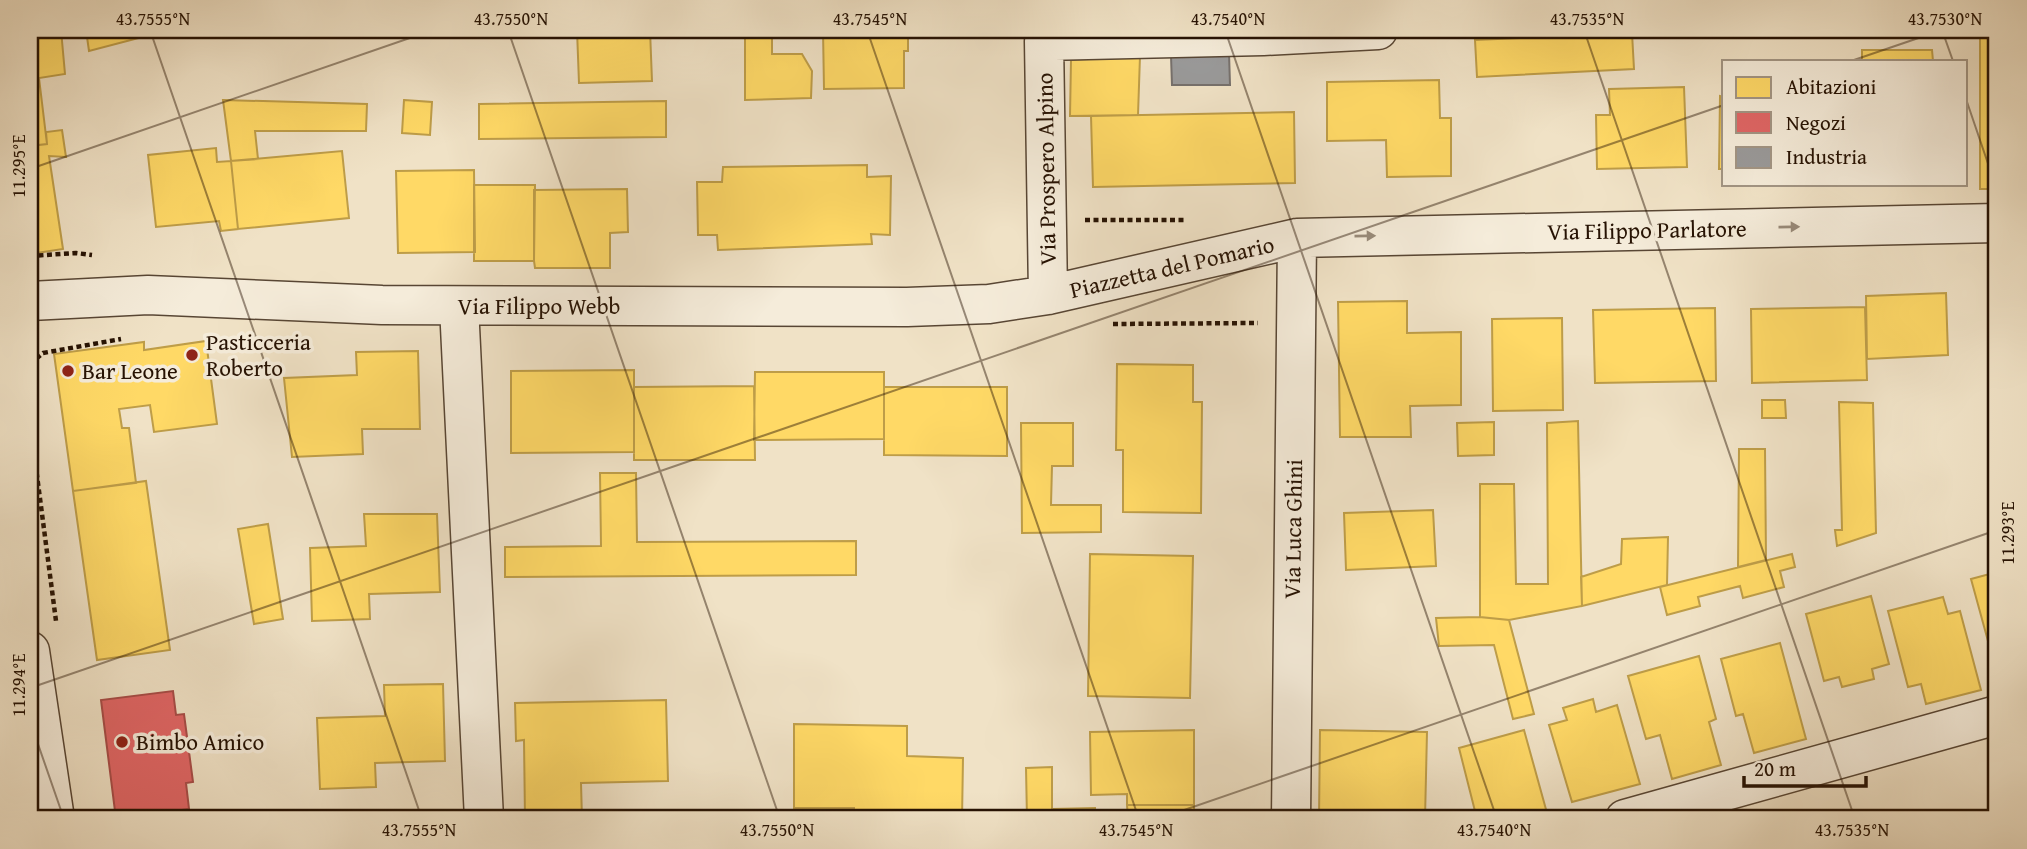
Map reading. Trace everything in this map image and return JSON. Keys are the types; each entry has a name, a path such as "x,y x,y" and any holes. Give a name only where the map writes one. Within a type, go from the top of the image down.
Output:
{"street":[{"name":"Via Prospero Alpino","path":"1048,295 1043,35 1263,36 1378,30"},
{"name":"Via Filippo Parlatore","path":"1297,238 1997,223"},
{"name":"Piazzetta del Pomario","path":"1048,295 1297,238"},
{"name":"Via Luca Ghini","path":"1291,819 1297,238"},
{"name":"Via Filippo Webb","path":"30,301 148,295 382,305 906,307 989,304 1048,295"},
{"path":"459,306 484,819"},
{"path":"30,651 55,819"},
{"path":"1625,819 1997,715"}],"path":[{"path":"30,364 43,353"}],"building: Abitazioni":[{"path":"30,30 61,30 65,74 39,78 47,144 30,146"},
{"path":"86,30 169,30 89,51"},
{"path":"391,30 457,30 458,32 392,34"},
{"path":"518,30 577,30 519,32"},
{"path":"577,30 650,30 652,81 579,83"},
{"path":"745,30 772,30 772,54 802,54 812,71 811,98 745,100"},
{"path":"823,30 908,30 908,51 904,51 904,88 824,89"},
{"path":"1980,32 1997,32 1997,189 1980,189"},
{"path":"1632,33 1634,69 1477,77 1475,40"},
{"path":"1862,50 1932,50 1933,60 1862,60"},
{"path":"1140,56 1138,115 1070,116 1071,60"},
{"path":"1439,80 1440,118 1451,118 1451,176 1387,177 1386,140 1327,141 1327,82"},
{"path":"1684,87 1687,167 1597,169 1596,115 1610,115 1609,89"},
{"path":"1720,96 1722,169 1719,169"},
{"path":"223,100 367,104 366,131 255,131 258,159 231,161"},
{"path":"404,100 432,102 430,135 402,133"},
{"path":"666,101 666,137 479,139 479,104"},
{"path":"1294,112 1295,183 1093,187 1091,116"},
{"path":"62,130 66,157 49,156 63,249 30,254 30,146 47,144 46,132"},
{"path":"216,148 217,162 231,161 238,229 221,231 219,221 156,227 148,155"},
{"path":"342,151 349,218 238,229 231,161"},
{"path":"867,165 867,177 891,176 890,235 871,234 872,244 718,250 717,235 698,235 697,182 722,182 723,167"},
{"path":"474,170 475,252 398,253 396,171"},
{"path":"474,185 535,185 534,261 474,261"},
{"path":"627,189 628,232 610,233 610,268 535,268 534,190"},
{"path":"1946,293 1948,355 1867,359 1866,296"},
{"path":"1407,301 1407,333 1461,332 1461,405 1410,406 1411,437 1340,437 1338,302"},
{"path":"1865,307 1867,380 1752,383 1751,309"},
{"path":"1715,308 1716,381 1595,383 1593,310"},
{"path":"1562,318 1563,410 1493,411 1492,319"},
{"path":"206,341 217,424 154,432 150,405 119,409 122,428 129,428 136,483 73,491 54,354 144,342 144,350"},
{"path":"418,351 420,429 362,429 363,454 292,457 284,378 357,375 356,352"},
{"path":"1117,364 1193,365 1193,402 1202,402 1201,513 1123,512 1123,450 1116,450"},
{"path":"634,370 634,452 511,453 511,371"},
{"path":"755,372 884,372 884,439 754,440"},
{"path":"754,386 755,460 634,460 634,387"},
{"path":"884,387 1007,387 1007,456 884,455"},
{"path":"1762,400 1785,400 1786,418 1762,418"},
{"path":"1839,402 1873,403 1876,533 1837,546 1835,530 1842,530"},
{"path":"1578,421 1582,606 1509,620 1480,617 1480,484 1514,484 1516,584 1548,584 1547,423"},
{"path":"1494,422 1494,455 1458,456 1457,423"},
{"path":"1021,423 1073,423 1073,466 1052,466 1051,505 1101,505 1101,532 1022,533"},
{"path":"1739,449 1765,449 1766,560 1738,567"},
{"path":"600,473 636,473 637,542 856,541 856,575 505,577 505,547 601,546"},
{"path":"146,481 170,650 97,660 73,491"},
{"path":"1433,510 1436,566 1346,570 1344,513"},
{"path":"364,514 437,514 440,592 369,594 370,619 312,621 310,548 366,546"},
{"path":"268,524 283,619 254,624 238,529"},
{"path":"1668,537 1667,585 1582,606 1581,577 1621,564 1622,539"},
{"path":"1090,554 1193,556 1190,698 1088,696"},
{"path":"1792,554 1795,567 1780,571 1784,587 1743,598 1740,586 1698,597 1700,606 1667,615 1660,587"},
{"path":"1997,572 1997,650 1991,652 1971,579"},
{"path":"1871,596 1889,664 1872,669 1874,679 1842,687 1839,677 1824,681 1806,614"},
{"path":"1943,597 1948,614 1960,611 1981,690 1926,704 1921,684 1908,687 1888,611"},
{"path":"1480,617 1509,620 1534,714 1513,719 1494,645 1439,646 1436,618"},
{"path":"1780,643 1806,739 1754,753 1743,714 1736,716 1721,659"},
{"path":"1699,656 1716,719 1709,722 1721,765 1672,779 1660,735 1646,739 1628,676"},
{"path":"443,684 445,761 375,763 376,787 320,789 317,718 385,716 384,685"},
{"path":"1593,699 1596,712 1617,705 1640,784 1572,802 1549,725 1567,720 1563,708"},
{"path":"666,700 668,781 581,783 582,819 525,819 524,740 516,741 515,703"},
{"path":"794,724 907,726 907,756 963,758 962,819 854,819 854,808 794,808"},
{"path":"1194,730 1194,805 1127,805 1127,794 1091,795 1090,732"},
{"path":"1320,730 1427,732 1425,819 1319,819"},
{"path":"1524,730 1547,813 1524,819 1477,819 1459,748"},
{"path":"1052,767 1052,809 1095,808 1095,819 1027,819 1026,768"},
{"path":"1127,805 1194,805 1194,819 1128,819"}],"building: Negozi":[{"path":"173,691 176,715 184,714 193,782 186,783 189,809 116,819 101,700"}],"building: Industria":[{"path":"1229,53 1230,85 1172,85 1171,56"}],"place":[{"name":"Pasticceria Roberto","path":"192,355"},
{"name":"Bar Leone","path":"68,371"},
{"name":"Bimbo Amico","path":"122,742"}]}
